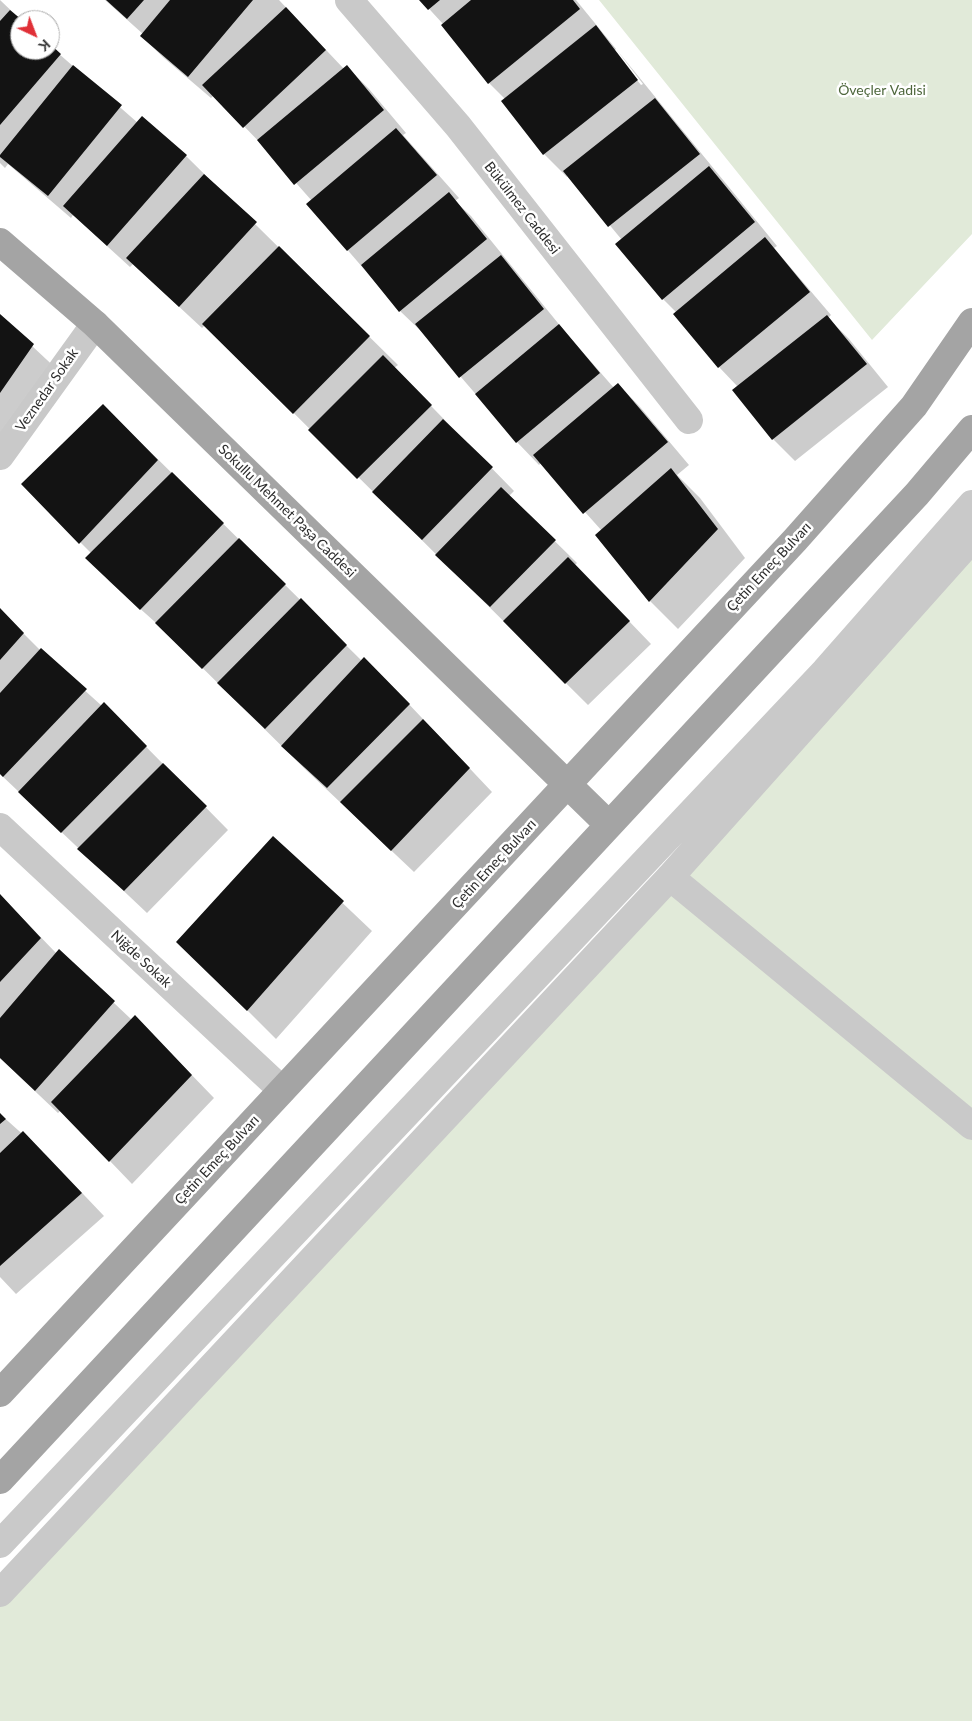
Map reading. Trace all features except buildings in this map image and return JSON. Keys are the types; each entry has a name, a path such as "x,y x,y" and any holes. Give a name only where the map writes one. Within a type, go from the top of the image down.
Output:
{"main road":[{"name":"Sokullu Mehmet Paşa Caddesi","path":"0,242 94,324 608,824"},
{"name":"Çetin Emeç Bulvarı","path":"0,1393 795,540 914,406 972,322"},
{"path":"0,1480 608,824 917,494 972,429"}],"street":[{"name":"Bükülmez Caddesi","path":"349,0 458,126 689,420"},
{"name":"Veznedar Sokak","path":"0,456 94,324"},
{"path":"0,1544 812,686 972,504"},
{"path":"0,1593 670,877 972,539"},
{"name":"Niğde Sokak","path":"0,827 282,1090"},
{"path":"670,877 972,1126"}],"green space":[{"name":"Öveçler Vadisi","path":"599,0 972,0 972,234 872,340"},
{"path":"972,539 972,1721 0,1721 0,1593"}]}
